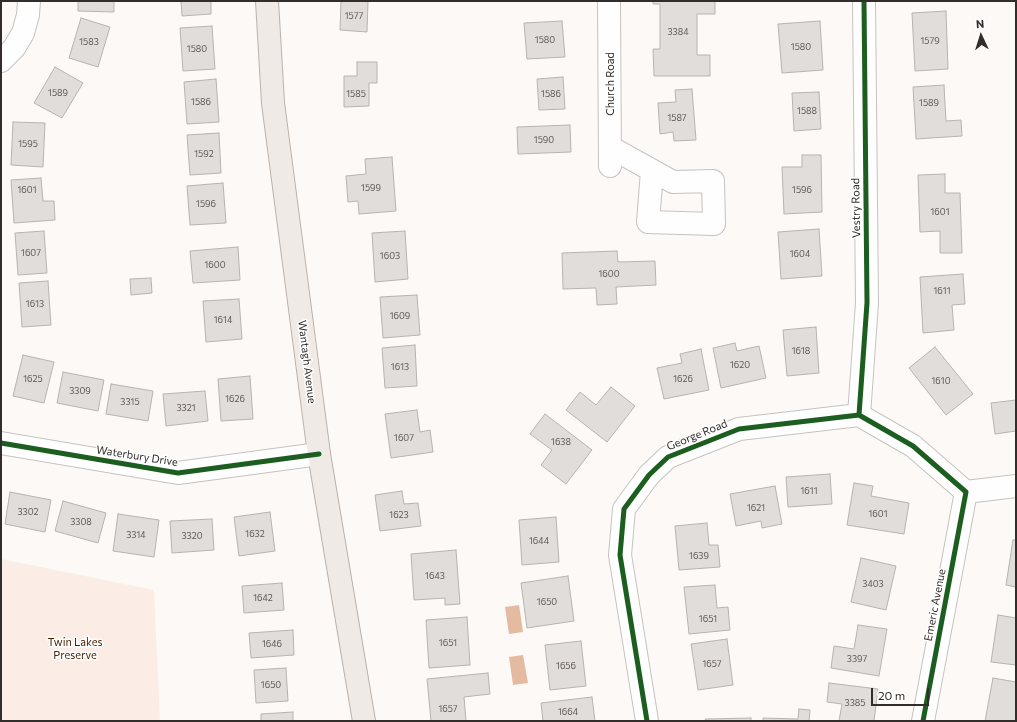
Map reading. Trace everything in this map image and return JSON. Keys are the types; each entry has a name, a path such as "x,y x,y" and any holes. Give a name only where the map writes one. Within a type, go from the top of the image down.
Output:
{"main road":[{"name":"Wantagh Avenue","path":"267,1 273,103 319,454 364,721"}],"street":[{"path":"1,61 14,48 23,33 28,15 29,1"},
{"name":"Church Road","path":"609,1 610,156 652,171"},
{"name":"Vestry Road","path":"859,415 867,303 864,1"},
{"path":"859,415 913,446 966,492 1016,486"},
{"name":"George Road","path":"647,721 620,555 624,509 649,475 668,457 739,429 859,415"},
{"name":"Waterbury Drive","path":"1,444 178,473 319,454"},
{"name":"Emeric Avenue","path":"923,721 966,492"}],"green space":[{"name":"Twin Lakes Preserve","path":"1,559 154,590 160,721 1,721"}],"shaded area":[{"path":"519,605 523,632 509,634 505,607"},
{"path":"523,655 528,683 513,685 509,657"}],"building":[{"path":"78,1 114,1 114,12 78,11"},
{"path":"181,1 211,1 211,14 182,16"},
{"path":"341,1 368,1 367,32 340,30"},
{"path":"653,1 715,1 715,14 697,14 697,55 710,55 710,76 654,76 653,49 660,49 660,4 653,4"},
{"path":"946,11 948,69 915,71 912,13"},
{"path":"81,18 110,27 98,67 69,58"},
{"path":"562,21 565,57 527,59 524,23"},
{"path":"820,21 823,70 782,73 778,24"},
{"path":"212,26 215,69 183,71 180,28"},
{"path":"357,62 377,62 377,83 369,83 369,106 344,107 344,76 357,76"},
{"path":"55,67 83,83 62,118 34,103"},
{"path":"563,77 565,109 539,110 537,79"},
{"path":"216,79 219,122 187,124 184,82"},
{"path":"944,85 946,121 961,120 962,136 916,139 913,87"},
{"path":"692,89 696,140 674,141 673,132 660,134 658,103 676,102 675,90"},
{"path":"819,92 821,129 794,131 792,93"},
{"path":"13,122 45,123 43,167 11,165"},
{"path":"570,125 571,152 518,154 517,127"},
{"path":"219,133 221,173 190,175 187,135"},
{"path":"802,155 821,155 822,212 784,214 782,167 802,167"},
{"path":"392,157 396,211 359,214 358,201 348,202 346,176 366,174 365,159"},
{"path":"945,174 945,193 960,193 962,253 940,253 940,231 920,232 918,175"},
{"path":"41,178 43,201 54,201 55,220 14,223 11,180"},
{"path":"223,183 226,223 190,225 187,186"},
{"path":"819,229 822,276 781,279 778,232"},
{"path":"44,231 47,273 18,275 15,233"},
{"path":"405,231 408,279 375,282 372,233"},
{"path":"238,247 240,280 193,283 190,251"},
{"path":"617,251 618,262 655,261 656,285 616,287 617,304 597,305 596,288 563,289 562,253"},
{"path":"963,274 965,304 952,305 954,330 923,333 920,277"},
{"path":"151,278 152,293 131,295 130,279"},
{"path":"48,281 51,325 22,327 19,283"},
{"path":"417,295 420,335 383,338 380,297"},
{"path":"239,299 242,339 206,342 203,301"},
{"path":"816,327 819,373 787,376 783,330"},
{"path":"735,343 737,351 759,346 766,378 721,388 713,348"},
{"path":"415,345 417,386 385,388 382,348"},
{"path":"935,347 973,394 946,415 909,368"},
{"path":"701,349 709,390 664,399 657,368 682,363 680,354"},
{"path":"23,355 54,362 44,403 13,396"},
{"path":"63,372 104,380 98,411 57,403"},
{"path":"250,376 253,419 221,421 218,379"},
{"path":"111,384 153,391 148,421 106,414"},
{"path":"611,387 635,406 607,442 566,410 580,392 596,405"},
{"path":"205,391 208,421 166,426 163,394"},
{"path":"1016,400 1016,431 995,434 991,403"},
{"path":"417,410 420,432 430,430 433,452 391,458 385,414"},
{"path":"545,414 592,450 566,484 541,465 552,450 530,434"},
{"path":"830,474 832,504 788,507 786,477"},
{"path":"854,483 873,486 871,496 909,503 904,534 847,525"},
{"path":"775,486 782,524 762,528 761,521 736,526 730,494"},
{"path":"402,491 404,504 418,503 421,526 380,531 375,495"},
{"path":"10,492 51,500 45,532 5,524"},
{"path":"63,501 106,513 98,543 55,531"},
{"path":"270,512 275,551 239,556 234,517"},
{"path":"118,514 159,520 154,557 113,551"},
{"path":"556,517 559,562 522,565 519,520"},
{"path":"212,519 214,550 172,553 170,521"},
{"path":"707,523 709,545 718,545 720,567 679,570 675,526"},
{"path":"1013,540 1016,540 1016,587 1006,585"},
{"path":"456,550 460,604 445,605 445,598 414,600 411,554"},
{"path":"861,558 896,566 886,610 851,602"},
{"path":"568,576 574,621 527,628 521,583"},
{"path":"282,583 284,610 244,613 242,586"},
{"path":"715,585 717,608 728,607 730,630 689,634 684,587"},
{"path":"998,615 1016,618 1016,665 991,662"},
{"path":"467,617 470,665 429,668 426,620"},
{"path":"858,625 887,629 879,676 831,668 834,646 854,649"},
{"path":"293,630 294,655 251,658 249,633"},
{"path":"727,639 733,685 698,690 691,644"},
{"path":"581,641 586,686 550,690 545,645"},
{"path":"286,668 288,701 256,703 254,670"},
{"path":"488,673 490,694 464,697 466,721 431,721 427,679"},
{"path":"993,678 1016,682 1016,721 985,721"},
{"path":"829,683 878,689 874,721 839,721 842,704 827,702"},
{"path":"592,697 595,721 543,721 541,703"},
{"path":"799,709 810,710 809,721 763,721 763,718 798,719"},
{"path":"293,712 293,721 261,721 261,714"},
{"path":"751,718 751,721 706,721 705,719"}],"cycle path":[{"path":"859,415 867,303 864,1"},
{"path":"647,721 620,555 624,509 649,475 668,457 739,429 859,415 913,446 966,492 923,721"},
{"path":"1,443 178,473 319,454"}]}
